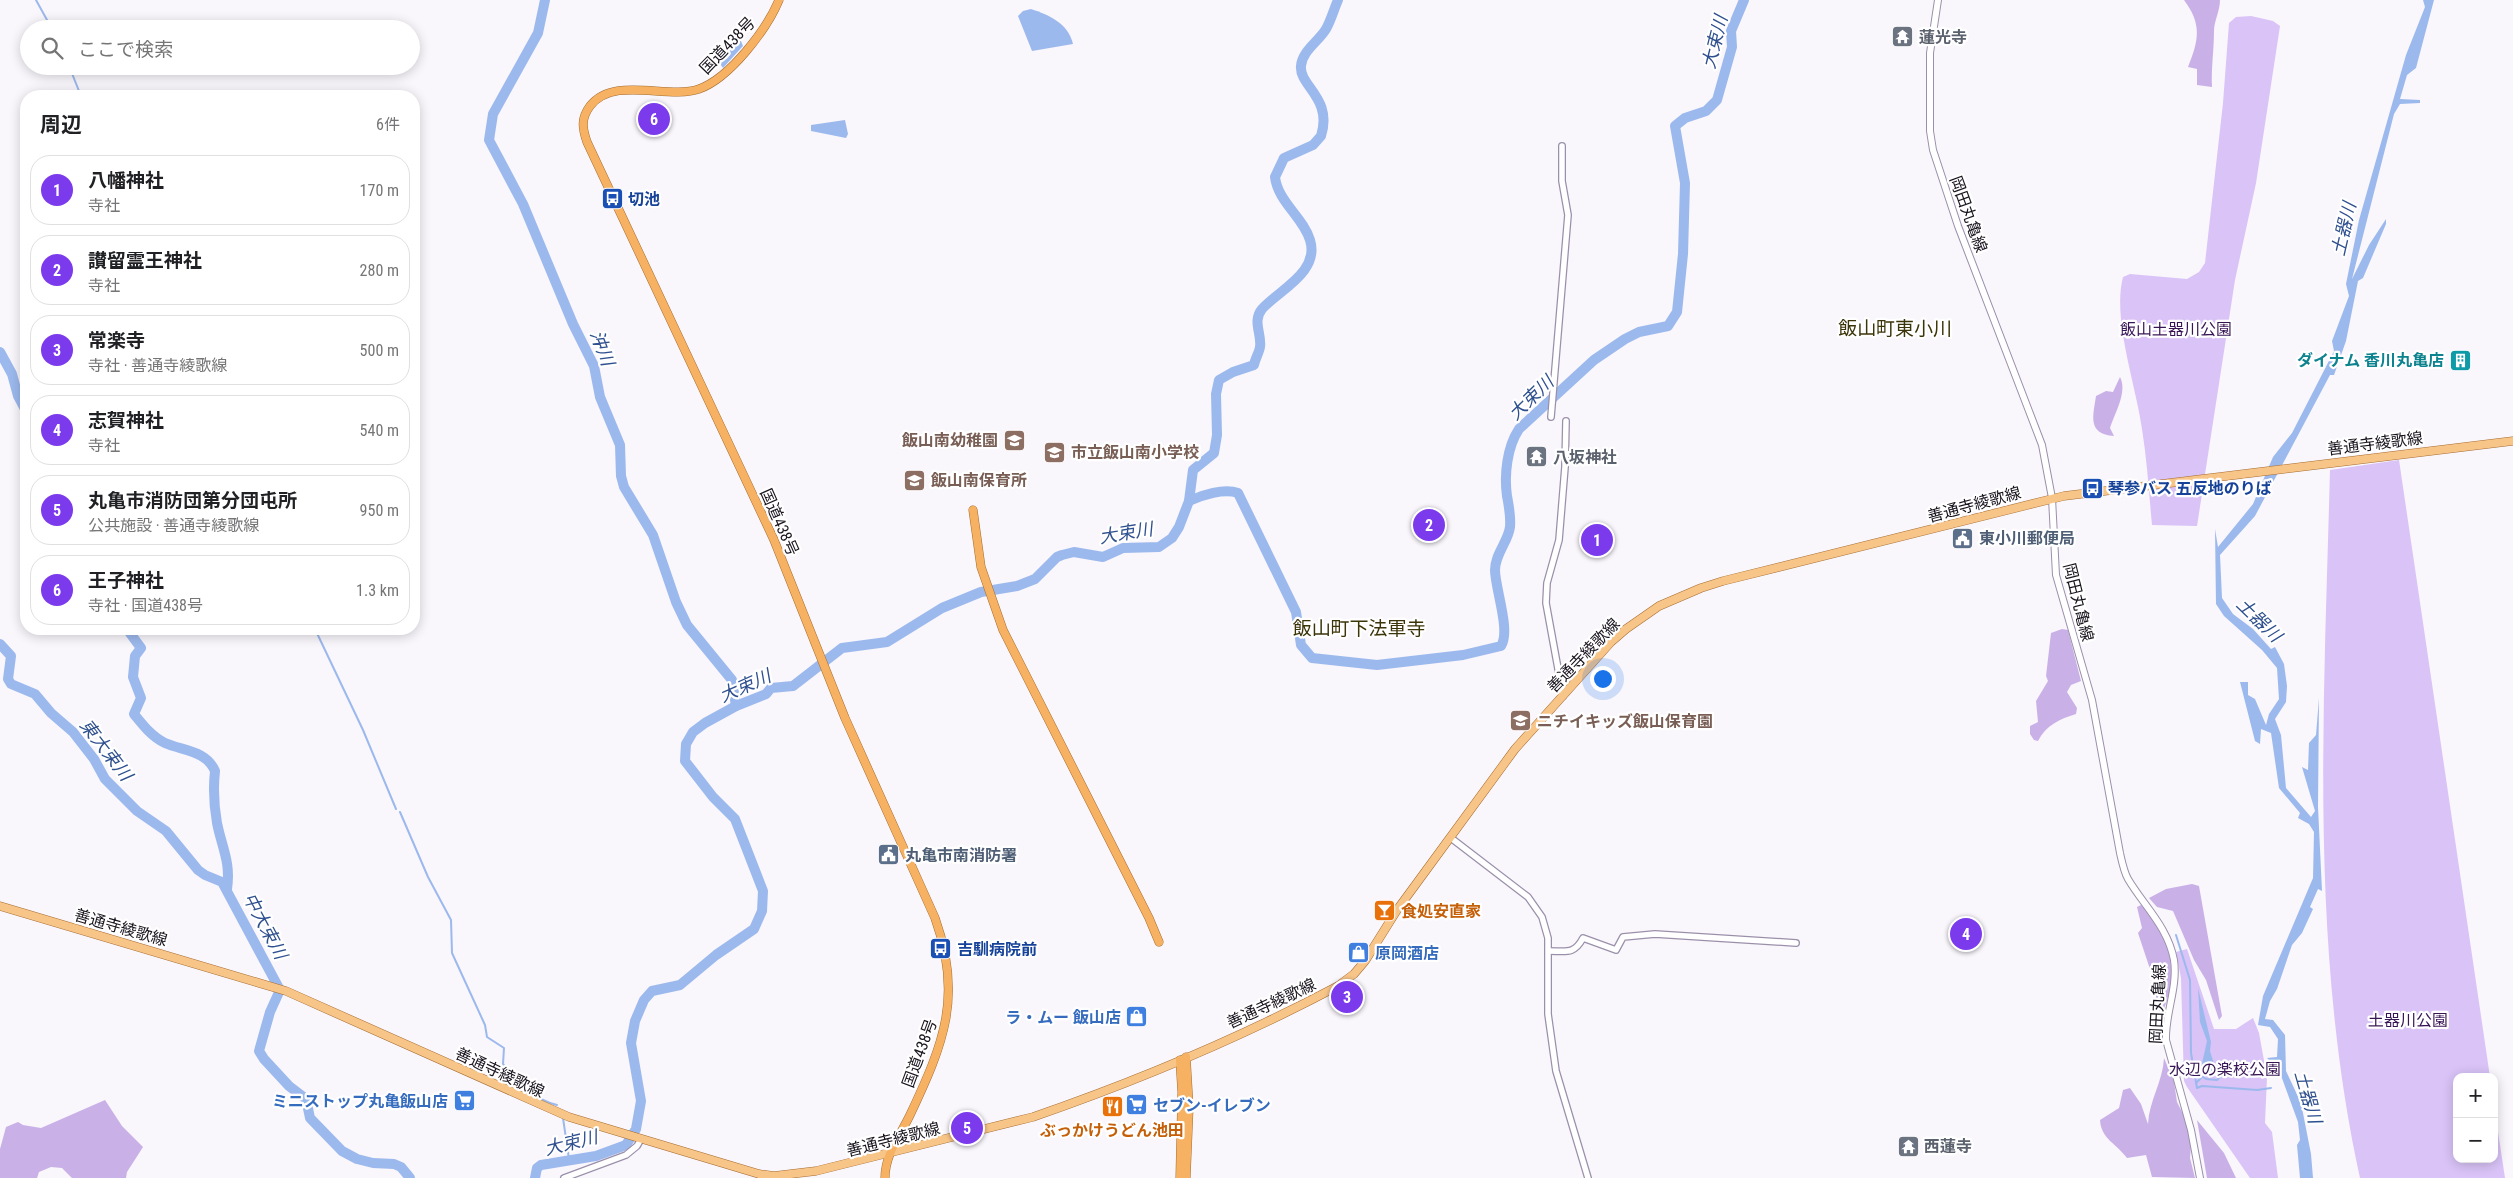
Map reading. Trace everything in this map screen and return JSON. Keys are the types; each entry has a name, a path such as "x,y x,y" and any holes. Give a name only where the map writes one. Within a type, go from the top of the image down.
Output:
{"highway":[{"name":"国道438号","path":"779,0 764,29 726,71 708,85 687,92 635,91 606,94 589,107 583,126 587,142 774,540 820,658 935,918 945,948 949,970 948,1009 939,1046 917,1099 890,1154 886,1165 885,1178"},
{"path":"973,510 981,567 990,599 1007,639 1149,918 1159,942"},
{"path":"1180,1178 1183,1059"},
{"path":"1183,1059 1189,1107 1186,1178"}],"main road":[{"name":"岡田丸亀線","path":"1938,0 1930,53 1930,131 1933,150 1961,234 2036,428 2046,459 2052,498 2056,575 2092,700 2120,853 2127,878 2162,927 2172,954 2175,981 2166,1027 2166,1040 2191,1130 2200,1178"},
{"name":"善通寺綾歌線","path":"0,906 286,991 542,1106 588,1124 744,1171 774,1176 816,1171 1033,1117 1183,1059 1325,993 1350,977 1365,961 1397,910 1515,750 1626,629 1659,606 1701,588 2052,498 2140,485 2513,441"}],"street":[{"path":"1551,417 1554,403 1568,215 1562,180 1562,146"},
{"path":"1563,696 1546,603 1548,583 1559,540 1565,467 1566,422"},
{"path":"1451,838 1528,897 1536,906 1546,927 1549,950 1548,1014 1556,1071 1588,1178"},
{"path":"1549,950 1573,951 1578,949 1583,938 1616,950 1623,937 1655,934 1796,943"},
{"path":"564,1178 626,1155 637,1146 639,1138"}],"green space":[{"name":"飯山土器川公園","path":"2251,16 2273,21 2280,26 2256,183 2235,280 2197,526 2152,525 2142,429 2120,312 2120,294 2123,277 2130,274 2187,279 2199,272 2205,263 2223,103 2229,23 2236,17"},
{"name":"土器川公園","path":"2399,460 2489,1073 2453,1073 2453,1163 2498,1163 2498,1132 2505,1178 2360,1178 2344,1091 2333,1003 2327,914 2323,737 2330,470"},
{"name":"水辺の楽校公園","path":"2187,949 2214,1029 2236,1029 2253,1018 2259,1033 2267,1077 2265,1123 2272,1132 2278,1178 2250,1178 2184,1081 2181,978 2176,952"}],"shaded area":[{"path":"2184,0 2220,0 2214,27 2212,87 2197,85 2197,69 2188,67 2195,49 2197,32 2194,17"},
{"path":"2120,377 2122,389 2120,403 2110,428 2114,436 2105,435 2099,432 2094,423 2096,396 2106,391 2113,392"},
{"path":"2062,629 2068,630 2081,681 2071,685 2067,692 2077,708 2076,714 2054,723 2041,735 2038,741 2034,740 2030,734 2030,726 2038,722 2036,701 2048,681 2046,676 2051,633"},
{"path":"2192,884 2199,886 2222,1016 2219,1020 2206,980 2194,960 2173,911 2157,907 2149,898 2166,889"},
{"path":"2141,905 2160,929 2170,957 2171,986 2161,1015 2156,1004 2156,991 2151,972 2138,933 2142,928 2137,907"},
{"path":"2164,1058 2174,1082 2177,1102 2185,1118 2191,1145 2190,1158 2195,1178 2152,1177 2146,1155 2127,1158 2106,1137 2101,1127 2100,1120 2119,1108 2123,1090 2130,1088 2141,1104 2148,1124"},
{"path":"105,1100 122,1126 143,1147 127,1172 126,1178 72,1178 62,1168 51,1167 39,1172 37,1178 0,1178 0,1149 6,1127 18,1122 23,1125 41,1128"},
{"path":"2197,1120 2224,1153 2236,1178 2207,1178"}],"water":[{"path":"2423,0 2434,0 2416,68 2407,75 2400,99 2420,100 2420,103 2400,104 2394,114 2352,279 2369,245 2386,219 2386,224 2363,278 2358,281 2346,341 2334,375 2330,375 2255,516 2220,555 2222,598 2233,614 2253,629 2271,649 2275,647 2284,664 2287,686 2286,702 2275,719 2281,735 2286,788 2311,817 2315,811 2302,767 2308,770 2309,743 2316,735 2319,698 2318,807 2322,891 2318,889 2310,907 2313,909 2302,933 2292,945 2265,1019 2273,1020 2285,1035 2286,1071 2301,1103 2311,1154 2313,1178 2300,1178 2297,1145 2300,1140 2298,1122 2279,1070 2267,1058 2277,1057 2278,1039 2270,1027 2258,1025 2263,996 2313,878 2314,832 2309,824 2298,818 2300,813 2279,788 2271,733 2261,729 2260,744 2255,741 2240,682 2248,682 2248,695 2255,699 2266,725 2269,714 2279,699 2277,668 2262,650 2224,616 2216,604 2215,529 2218,547 2253,504 2273,457 2292,433 2334,351 2332,341 2349,296 2346,284 2359,220 2406,55 2425,7"},
{"path":"1031,9 1051,17 1062,25 1073,44 1032,51 1018,16 1023,11"},
{"path":"739,36 743,46 723,68 712,52"},
{"path":"845,120 848,134 846,138 811,131 811,125"},
{"path":"2198,988 2211,1042 2210,1051 2214,1064 2212,1076 2204,1075 2201,1068 2207,1041 2200,1022"}],"waterway":[{"path":"36,0 47,20"},
{"name":"沖川","path":"545,0 538,33 493,114 489,140 523,204 573,324 594,366 600,397 620,445 621,476 624,487 653,535 676,602 687,625 732,680 736,706"},
{"name":"大束川","path":"535,1178 537,1168 541,1165 596,1156 626,1145 636,1129 641,1101 631,1043 635,1021 644,1000 652,991 680,985 716,955 754,929 762,911 763,891 735,819 713,797 685,761 686,744 693,732 736,706 766,694 771,688 793,686 842,648 887,642 942,608 981,592 1017,586 1035,579 1057,557 1074,552 1103,557 1123,548 1159,547 1172,538 1179,527 1189,501 1193,470 1214,453 1217,435 1216,394 1219,380 1233,372 1254,365 1260,347 1259,314 1269,302 1304,271 1309,262 1312,251 1307,232 1281,194 1275,177 1284,158 1313,145 1321,136 1324,123 1323,112 1315,94 1305,80 1301,66 1304,56 1326,29 1338,0"},
{"name":"大束川","path":"1189,501 1226,491 1238,493 1296,612 1301,645 1312,658 1377,665 1463,655 1501,646 1504,639 1504,630 1495,570 1497,559 1510,527 1506,479 1507,461 1515,436 1519,429 1594,360 1639,332 1668,326 1677,312 1683,254 1685,183 1675,126 1685,118 1706,111 1717,100 1732,47 1731,31 1744,0"},
{"path":"73,75 79,90"},
{"name":"中大束川","path":"0,352 12,374 20,400"},
{"name":"中大束川","path":"131,635 141,648 135,656 133,677 141,698 134,714 156,737 172,746 200,755 211,764 215,771 215,810 227,863 227,889"},
{"path":"318,635 363,730 396,809"},
{"name":"中大束川","path":"0,644 11,656 8,679 11,684 35,694 51,713 73,732 94,759 105,779 137,811 166,831 198,870 222,882 280,990 270,1012 259,1051 264,1059 289,1086 306,1099 310,1118 342,1151 357,1159 373,1163 394,1164 401,1167 410,1178"},
{"path":"400,812 428,877 451,920 452,953 485,1025 487,1037 504,1048 503,1064 521,1083 541,1099 557,1105"},
{"path":"2176,935 2190,980 2191,1053 2197,1088 2202,1086 2257,1090 2271,1088"},
{"path":"2203,1077 2217,1080 2224,1073"},
{"path":"2196,1083 2203,1076"},
{"path":"563,1118 569,1159"}],"place":[{"name":"蓮光寺","path":"1903,37"},
{"name":"王子神社","path":"654,119"},
{"name":"切池","path":"612,199"},
{"name":"ダイナム 香川丸亀店","path":"2460,360"},
{"name":"飯山南幼稚園","path":"1014,440"},
{"name":"市立飯山南小学校","path":"1055,452"},
{"name":"八坂神社","path":"1537,457"},
{"name":"飯山南保育所","path":"915,480"},
{"name":"琴参バス 五反地のりば","path":"2092,488"},
{"name":"讃留霊王神社","path":"1429,525"},
{"name":"東小川郵便局","path":"1963,538"},
{"name":"八幡神社","path":"1597,540"},
{"name":"ニチイキッズ飯山保育園","path":"1521,721"},
{"name":"丸亀市南消防署","path":"889,855"},
{"name":"食処安直家","path":"1385,911"},
{"name":"志賀神社","path":"1966,934"},
{"name":"吉馴病院前","path":"941,949"},
{"name":"原岡酒店","path":"1359,953"},
{"name":"常楽寺","path":"1347,997"},
{"name":"ラ・ムー 飯山店","path":"1137,1017"},
{"name":"ミニストップ丸亀飯山店","path":"464,1101"},
{"name":"セブン-イレブン","path":"1137,1105"},
{"name":"ぶっかけうどん池田","path":"1112,1106"},
{"name":"丸亀市消防団第分団屯所","path":"967,1128"},
{"name":"西蓮寺","path":"1908,1146"}],"district":[{"name":"飯山町東小川","path":"1895,328"},
{"name":"飯山町下法軍寺","path":"1359,628"}],"water label":[{"name":"土器川","path":"2344,229"},
{"name":"土器川","path":"2259,620"},
{"name":"東大束川","path":"106,750"},
{"name":"土器川","path":"2308,1097"}]}
